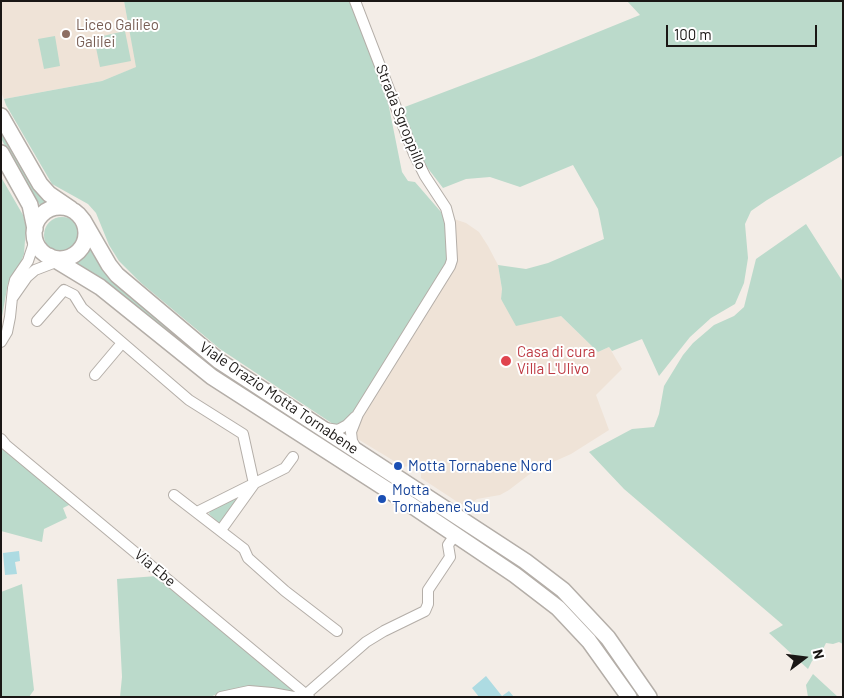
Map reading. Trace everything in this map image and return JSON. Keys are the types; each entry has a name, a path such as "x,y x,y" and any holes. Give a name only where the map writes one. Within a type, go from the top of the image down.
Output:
{"main road":[{"path":"1,116 40,184 56,200 78,215 86,226 86,240 78,252 57,259 38,247 30,205 1,153"},
{"path":"34,232 37,222 46,211 60,207 78,215"},
{"name":"Viale Orazio Motta Tornabene","path":"78,215 116,275 219,361 525,561 563,590 608,638 649,697"},
{"name":"Viale Orazio Motta Tornabene","path":"57,259 100,287 212,377 515,575 558,608 589,641 629,697"}],"street":[{"name":"Strada Sgroppillo","path":"355,1 414,154 425,176 446,208 450,223 452,260 358,414"},
{"path":"1,342 7,332 12,288 28,261 33,246 34,232"},
{"path":"12,298 27,277 35,270 57,259"},
{"path":"37,321 64,290 74,295 82,308 189,400 243,434 254,484 221,530"},
{"path":"95,374 122,343"},
{"path":"320,426 338,430 347,425 358,414"},
{"path":"356,450 351,432 358,414"},
{"name":"Via Ebe","path":"1,439 307,696"},
{"path":"197,512 286,468 293,457"},
{"path":"174,495 244,549 248,558 285,591 337,631"},
{"path":"307,696 366,642 389,628 424,611 428,604 428,590 450,557 448,545 455,535"},
{"path":"221,697 249,692 272,693 294,697"}],"shaded area":[{"name":"Liceo Galileo Galilei","path":"1,1 124,1 137,67 102,81 4,99 1,92"},
{"name":"Casa di cura Villa L'Ulivo","path":"454,219 466,223 479,232 488,246 498,265 502,289 501,300 561,316 598,352 609,347 622,369 596,395 609,430 571,454 535,470 500,495 477,499 471,504 465,505 421,478 421,471 412,465 404,467 356,438 354,428"}],"green space":[{"path":"124,1 350,1 388,102 402,172 408,181 415,182 441,212 445,222 448,259 354,413 336,426 220,349 141,283 119,261 109,245 96,213 88,204 52,184 6,105 4,99 102,81 136,67"},
{"path":"627,1 843,1 843,155 751,211 745,224 748,258 744,283 735,304 711,318 690,337 659,376 642,339 612,351 609,347 598,352 561,316 516,326 501,299 502,289 498,265 526,269 548,263 604,239 598,209 573,165 520,187 490,177 466,179 443,188 420,158 402,108 640,15"},
{"path":"125,31 131,61 100,67 94,38"},
{"path":"55,36 60,66 44,69 38,39"},
{"path":"1,131 35,190 49,204 43,209 10,156 1,138"},
{"path":"1,177 23,215 26,227 24,254 19,267 8,283 1,322"},
{"path":"62,217 69,218 75,222 79,228 79,242 75,248 69,252 62,253 55,252 49,248 45,242 44,235 45,228 49,222 55,218"},
{"path":"806,224 843,282 843,644 839,642 833,644 826,643 808,669 769,633 783,625 624,489 589,452 632,429 654,427 659,414 664,386 683,355 693,343 714,325 734,316 744,307 756,259"},
{"path":"91,248 101,263 363,461 361,466 218,371 75,263 86,255"},
{"path":"1,445 71,504 63,508 67,518 44,529 42,542 1,531"},
{"path":"242,495 219,523 209,514 210,511"},
{"path":"523,566 555,591 603,642 643,697 636,697 521,570"},
{"path":"157,576 296,692 258,688 222,692 210,697 120,697 122,677 117,579"},
{"path":"22,584 34,690 29,697 1,697 1,592"},
{"path":"813,674 838,697 808,697 806,685"}],"water":[{"path":"19,551 20,561 15,562 17,574 5,575 3,553"},
{"path":"486,676 502,696 509,691 514,697 479,697 472,688"}],"place":[{"name":"Liceo Galileo Galilei","path":"66,34"},
{"name":"Casa di cura Villa L'Ulivo","path":"506,361"},
{"name":"Motta Tornabene Nord","path":"398,466"},
{"name":"Motta Tornabene Sud","path":"382,499"}]}
